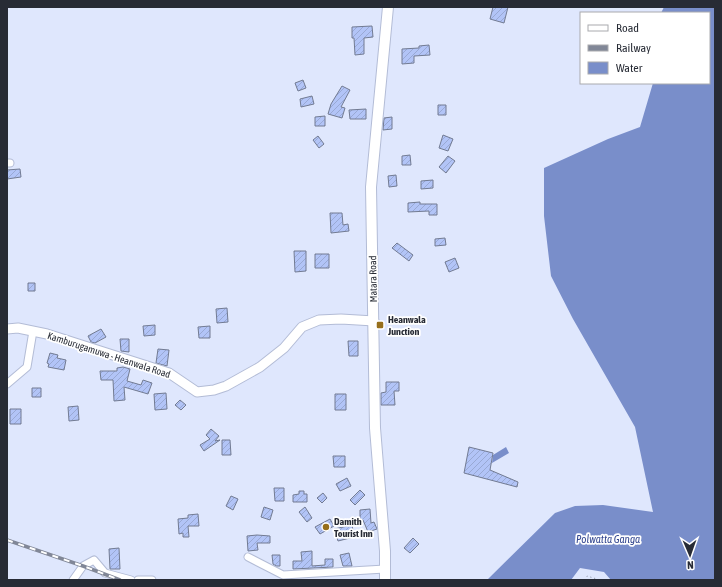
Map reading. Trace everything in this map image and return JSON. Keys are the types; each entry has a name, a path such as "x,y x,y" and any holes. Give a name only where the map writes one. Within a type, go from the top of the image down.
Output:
{"highway":[{"name":"Matara Road","path":"385,580 385,552 375,428 371,187 388,7"},
{"name":"Matara Road","path":"385,552 390,580"}],"main road":[{"name":"Kamburugamuwa - Heanwala Road","path":"7,329 18,328 47,334 169,373 197,392 214,390 226,386 260,367 284,348 302,327 320,320 341,319 374,321"}],"street":[{"path":"7,384 27,367 33,331"},
{"path":"248,557 283,575 385,569"},
{"path":"73,580 84,566 94,560 105,573 130,580"},
{"path":"138,580 152,580"}],"path":[{"path":"585,580 587,576 600,580"}],"water":[{"name":"Polwatta Ganga","path":"664,7 715,7 715,580 611,580 604,572 580,568 571,580 487,580 555,513 575,506 603,505 653,512 635,427 573,319 551,276 544,216 544,168 608,139 640,127 653,84 710,84 710,12 662,12"},
{"path":"506,447 509,453 492,463 493,455"}],"building":[{"path":"493,7 508,7 504,23 490,19"},
{"path":"372,26 373,37 364,38 364,54 355,55 352,27"},
{"path":"429,45 430,55 414,56 414,63 402,64 402,49 419,48 419,46"},
{"path":"303,80 306,88 298,91 295,83"},
{"path":"342,86 350,90 341,107 345,108 342,118 328,114 331,104"},
{"path":"312,96 314,104 301,107 300,99"},
{"path":"438,105 446,105 446,115 438,115"},
{"path":"366,109 366,119 350,119 349,110"},
{"path":"325,116 325,126 315,126 315,117"},
{"path":"392,117 392,129 383,130 384,118"},
{"path":"443,135 453,139 448,151 439,148"},
{"path":"318,136 324,144 319,148 313,140"},
{"path":"410,155 411,165 402,165 402,156"},
{"path":"448,156 455,161 446,173 439,167"},
{"path":"20,169 21,177 7,179 7,170"},
{"path":"396,175 397,186 389,187 388,176"},
{"path":"433,180 433,188 421,189 421,181"},
{"path":"420,202 420,204 437,204 437,215 429,215 429,211 408,212 408,203"},
{"path":"330,213 342,213 343,225 348,224 349,231 331,233"},
{"path":"445,238 446,245 435,246 435,239"},
{"path":"397,243 413,255 409,261 392,248"},
{"path":"294,251 306,251 306,271 295,272"},
{"path":"315,254 329,254 329,268 315,268"},
{"path":"455,258 459,268 449,272 445,262"},
{"path":"28,283 35,283 35,291 28,291"},
{"path":"227,308 228,322 217,323 216,309"},
{"path":"155,325 155,335 144,336 143,326"},
{"path":"210,326 210,338 199,338 198,327"},
{"path":"101,329 106,337 95,343 91,342 88,336"},
{"path":"120,339 129,339 129,352 121,351"},
{"path":"348,341 358,341 358,356 349,356"},
{"path":"158,349 169,350 167,366 156,363"},
{"path":"50,353 58,355 57,358 66,360 64,370 48,367 49,364 47,363"},
{"path":"123,367 130,369 127,381 141,385 143,380 152,383 148,394 124,387 125,400 114,401 113,380 101,380 100,371 117,371 117,368"},
{"path":"386,382 399,382 399,391 394,391 395,405 381,405 381,393 386,392"},
{"path":"32,388 41,388 41,397 32,397"},
{"path":"166,393 167,409 155,410 154,394"},
{"path":"335,394 346,394 346,410 335,410"},
{"path":"180,400 186,405 181,410 175,405"},
{"path":"78,406 79,420 69,421 68,407"},
{"path":"10,409 21,409 21,424 10,424"},
{"path":"211,429 219,436 215,441 220,440 204,451 200,445 210,439 206,435"},
{"path":"222,440 230,440 231,455 222,455"},
{"path":"469,447 493,453 490,470 518,482 517,487 464,473"},
{"path":"333,456 345,456 345,467 334,467"},
{"path":"347,478 351,486 340,491 336,484"},
{"path":"274,488 284,488 284,501 275,501"},
{"path":"360,490 365,495 355,505 350,500"},
{"path":"299,491 304,491 304,494 307,494 307,502 293,502 293,495 299,494"},
{"path":"323,493 327,498 322,503 317,498"},
{"path":"231,496 238,499 233,510 226,506"},
{"path":"264,507 273,510 270,520 261,517"},
{"path":"305,507 312,518 307,522 299,512"},
{"path":"370,509 371,523 374,522 377,529 368,532 363,520 360,520 360,510"},
{"path":"198,514 199,526 188,526 189,537 183,537 183,533 179,534 178,519 188,518 188,515"},
{"path":"330,519 334,526 320,534 315,527"},
{"path":"352,525 354,537 338,541 334,529"},
{"path":"247,536 270,536 270,543 257,543 258,550 248,551"},
{"path":"413,538 419,544 410,553 404,548"},
{"path":"119,548 120,569 110,569 109,549"},
{"path":"312,551 312,566 325,565 325,559 333,559 333,567 293,569 293,561 302,561 301,552"},
{"path":"349,553 352,566 343,566 340,555"},
{"path":"272,555 280,555 280,566 273,564"}],"railway":[{"path":"7,540 120,580"}],"place":[{"name":"Heanwala Junction","path":"380,325"},
{"name":"Damith Tourist Inn","path":"326,527"}]}
